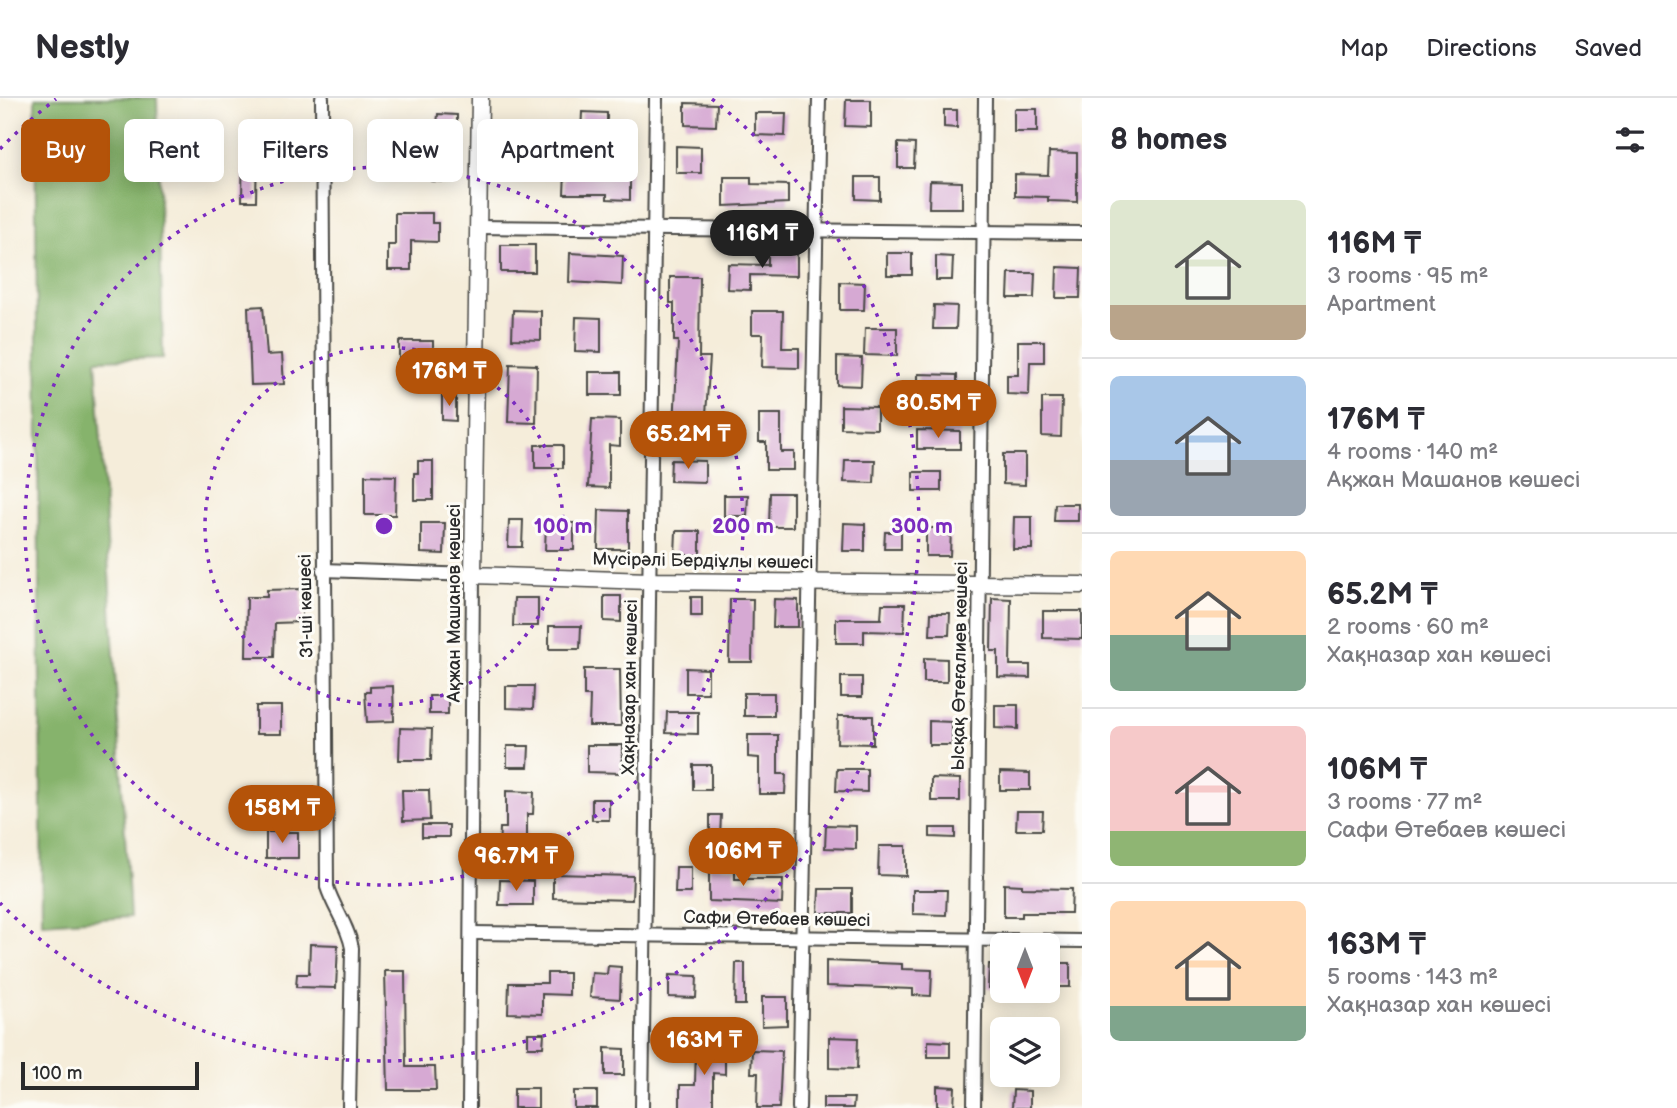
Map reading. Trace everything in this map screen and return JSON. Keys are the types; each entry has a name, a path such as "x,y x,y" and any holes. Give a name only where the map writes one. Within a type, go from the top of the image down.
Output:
{"street":[{"name":"31-ші көшесі","path":"322,98 327,887 332,904 350,934 352,948 349,1108"},
{"name":"Ақжан Машанов көшесі","path":"469,1108 480,98"},
{"name":"Хақназар хан көшесі","path":"642,1108 656,98"},
{"path":"799,1108 819,98"},
{"name":"Ысқақ Өтеғалиев көшесі","path":"974,1108 973,939 985,98"},
{"path":"477,227 1082,233"},
{"name":"Мүсірәлі Бердіұлы көшесі","path":"323,570 649,581 1082,585"},
{"name":"Сафи Өтебаев көшесі","path":"471,933 1082,941"}],"green space":[{"path":"35,98 157,98 157,119 124,119 124,182 159,182 163,358 96,360 130,917 42,923 36,182 110,182 110,119 35,119"}],"building":[{"path":"846,100 871,100 871,127 845,126"},
{"path":"685,103 717,104 716,126 685,125"},
{"path":"1014,109 1037,109 1037,132 1014,132"},
{"path":"944,110 957,110 957,128 944,127"},
{"path":"582,112 607,113 607,119 582,119"},
{"path":"755,113 786,113 785,136 755,135"},
{"path":"438,114 457,115 457,119 438,119"},
{"path":"898,143 915,144 914,168 898,168"},
{"path":"676,146 701,147 701,173 676,173"},
{"path":"1049,152 1077,153 1077,202 1048,201 1048,197 1015,196 1015,174 1048,175"},
{"path":"724,177 751,177 751,184 788,185 788,203 724,206"},
{"path":"856,177 880,177 880,200 856,199"},
{"path":"930,181 962,182 962,208 929,208"},
{"path":"242,182 256,182 256,201 242,201"},
{"path":"565,182 630,182 630,200 607,199 607,194 564,194"},
{"path":"395,213 432,213 432,223 438,223 438,242 411,241 411,270 388,270 388,245 395,245"},
{"path":"501,245 535,245 535,272 501,272"},
{"path":"570,253 623,256 622,285 569,282"},
{"path":"768,253 797,253 797,276 750,275 750,290 727,289 728,264 768,265"},
{"path":"887,253 912,253 912,275 887,275"},
{"path":"936,256 953,257 952,280 936,280"},
{"path":"1057,267 1081,268 1080,298 1056,298"},
{"path":"1009,273 1035,273 1034,298 1008,298"},
{"path":"670,277 700,277 699,357 710,357 705,428 674,428 678,341 674,341 674,303 670,303"},
{"path":"840,282 865,283 864,310 840,310"},
{"path":"934,305 957,306 956,329 933,329"},
{"path":"263,306 267,355 282,354 284,384 251,385 248,307"},
{"path":"513,310 541,311 541,340 512,339"},
{"path":"752,311 783,311 782,348 799,348 799,368 762,367 763,334 752,334"},
{"path":"576,317 601,318 601,352 575,351"},
{"path":"865,328 897,328 897,356 864,355"},
{"path":"399,341 433,341 433,370 399,370"},
{"path":"1018,341 1044,341 1044,362 1030,362 1029,395 1007,394 1007,375 1018,375"},
{"path":"837,357 862,358 861,386 837,385"},
{"path":"510,364 537,365 536,423 508,422"},
{"path":"589,372 621,372 621,395 589,395"},
{"path":"918,374 957,375 957,400 918,399"},
{"path":"442,394 456,395 456,421 442,420"},
{"path":"1042,398 1062,398 1061,437 1042,436"},
{"path":"841,406 877,407 877,429 841,428"},
{"path":"759,414 781,414 781,452 794,452 794,470 766,470 766,442 759,442"},
{"path":"592,419 620,420 620,446 609,445 609,488 588,487"},
{"path":"917,430 960,431 960,449 917,449"},
{"path":"535,445 563,445 563,468 535,468"},
{"path":"1003,454 1025,454 1025,485 1003,484"},
{"path":"671,460 705,461 705,482 670,481"},
{"path":"845,460 875,460 874,483 844,482"},
{"path":"418,461 433,461 433,500 414,500 414,473 418,473"},
{"path":"913,472 941,472 941,491 913,491"},
{"path":"365,475 396,476 395,515 365,515"},
{"path":"770,493 793,493 793,527 769,527"},
{"path":"724,495 748,495 747,516 724,516"},
{"path":"1055,504 1078,504 1078,521 1054,521"},
{"path":"599,510 628,511 628,549 598,549"},
{"path":"1014,517 1032,517 1032,549 1013,549"},
{"path":"509,520 523,520 522,547 508,547"},
{"path":"421,523 445,523 444,554 421,553"},
{"path":"546,523 574,523 574,550 545,550"},
{"path":"844,523 865,524 865,551 843,551"},
{"path":"926,528 951,528 950,556 926,556"},
{"path":"676,531 700,531 700,555 675,555"},
{"path":"885,532 901,532 901,549 884,549"},
{"path":"302,589 302,622 275,623 274,657 246,657 247,597 267,597 267,590"},
{"path":"604,596 621,596 621,622 604,621"},
{"path":"691,597 702,597 702,616 691,616"},
{"path":"514,598 538,598 538,626 513,626"},
{"path":"992,598 1011,599 1010,665 1030,665 1030,678 998,677 998,651 991,651"},
{"path":"730,599 753,599 752,662 729,662"},
{"path":"774,599 798,600 798,627 773,627"},
{"path":"882,604 905,604 904,632 864,631 864,643 836,643 836,619 881,619"},
{"path":"1043,611 1082,611 1082,639 1043,638"},
{"path":"931,613 950,613 949,635 930,635"},
{"path":"549,626 581,626 580,649 549,649"},
{"path":"924,658 947,659 947,682 924,682"},
{"path":"686,668 708,669 708,693 686,693"},
{"path":"584,669 620,669 621,726 589,726 590,696 584,696"},
{"path":"841,677 862,677 862,697 841,697"},
{"path":"393,686 394,721 367,722 365,692 370,692 370,687"},
{"path":"506,686 534,686 533,709 506,708"},
{"path":"744,693 774,693 774,716 744,716"},
{"path":"429,696 448,696 448,714 429,714"},
{"path":"995,705 1018,705 1018,729 995,728"},
{"path":"256,706 281,706 281,734 256,734"},
{"path":"667,712 698,712 698,734 666,733"},
{"path":"838,716 873,716 873,744 837,743"},
{"path":"929,721 952,722 952,745 929,745"},
{"path":"400,728 432,729 431,760 399,760"},
{"path":"748,735 778,735 778,774 786,774 785,794 759,794 759,758 748,757"},
{"path":"587,745 623,745 622,773 587,772"},
{"path":"507,746 529,746 528,767 507,767"},
{"path":"693,765 711,765 711,790 693,790"},
{"path":"837,769 867,769 867,792 836,791"},
{"path":"1000,772 1030,773 1030,790 1000,790"},
{"path":"931,778 960,779 960,801 931,801"},
{"path":"402,790 429,790 430,820 403,821"},
{"path":"506,791 534,792 533,814 527,814 527,850 499,850 500,828 506,828"},
{"path":"592,799 609,799 609,820 592,820"},
{"path":"1017,811 1043,811 1042,830 1016,830"},
{"path":"710,815 721,815 720,836 710,835"},
{"path":"422,825 449,825 449,837 422,837"},
{"path":"826,825 856,826 856,849 825,848"},
{"path":"754,828 784,829 784,852 754,851"},
{"path":"930,828 955,828 955,838 930,837"},
{"path":"266,832 298,832 298,858 266,858"},
{"path":"879,846 906,846 906,876 878,875"},
{"path":"709,866 735,867 735,879 783,879 782,904 709,901"},
{"path":"676,867 691,867 691,893 675,893"},
{"path":"553,874 633,876 632,900 553,898"},
{"path":"500,880 533,881 533,905 499,905"},
{"path":"1004,884 1022,885 1022,888 1072,889 1071,913 1022,913 1022,917 1004,917"},
{"path":"819,889 852,889 852,913 818,913"},
{"path":"913,890 947,890 946,915 913,914"},
{"path":"310,944 338,945 336,988 296,987 297,974 309,974"},
{"path":"826,961 902,964 902,969 932,970 931,996 913,995 913,989 826,986"},
{"path":"736,963 745,963 745,1005 735,1005"},
{"path":"1060,963 1070,963 1070,987 1060,987"},
{"path":"989,964 990,964 990,988"},
{"path":"608,966 621,967 620,999 590,997 592,973 607,974"},
{"path":"385,971 405,971 406,1067 435,1067 436,1090 388,1090"},
{"path":"547,973 569,973 569,995 542,994 542,1014 508,1013 509,983 547,983"},
{"path":"669,975 697,976 696,998 669,997"},
{"path":"762,997 787,997 787,1025 762,1026"},
{"path":"528,1033 544,1033 543,1047 528,1047"},
{"path":"829,1037 858,1038 857,1069 829,1068"},
{"path":"928,1041 950,1042 950,1057 928,1057"},
{"path":"696,1044 725,1045 725,1074 713,1073 713,1108 680,1108 680,1085 695,1085"},
{"path":"605,1048 624,1049 624,1075 605,1075"},
{"path":"752,1050 782,1051 779,1108 757,1108 758,1073 751,1073"},
{"path":"937,1086 955,1087 954,1107 937,1106"},
{"path":"514,1088 538,1088 538,1108 514,1108"},
{"path":"1013,1090 1030,1091 1030,1108 1012,1108"},
{"path":"574,1091 597,1091 597,1108 574,1108"},
{"path":"823,1098 854,1098 853,1108 823,1108"}]}
